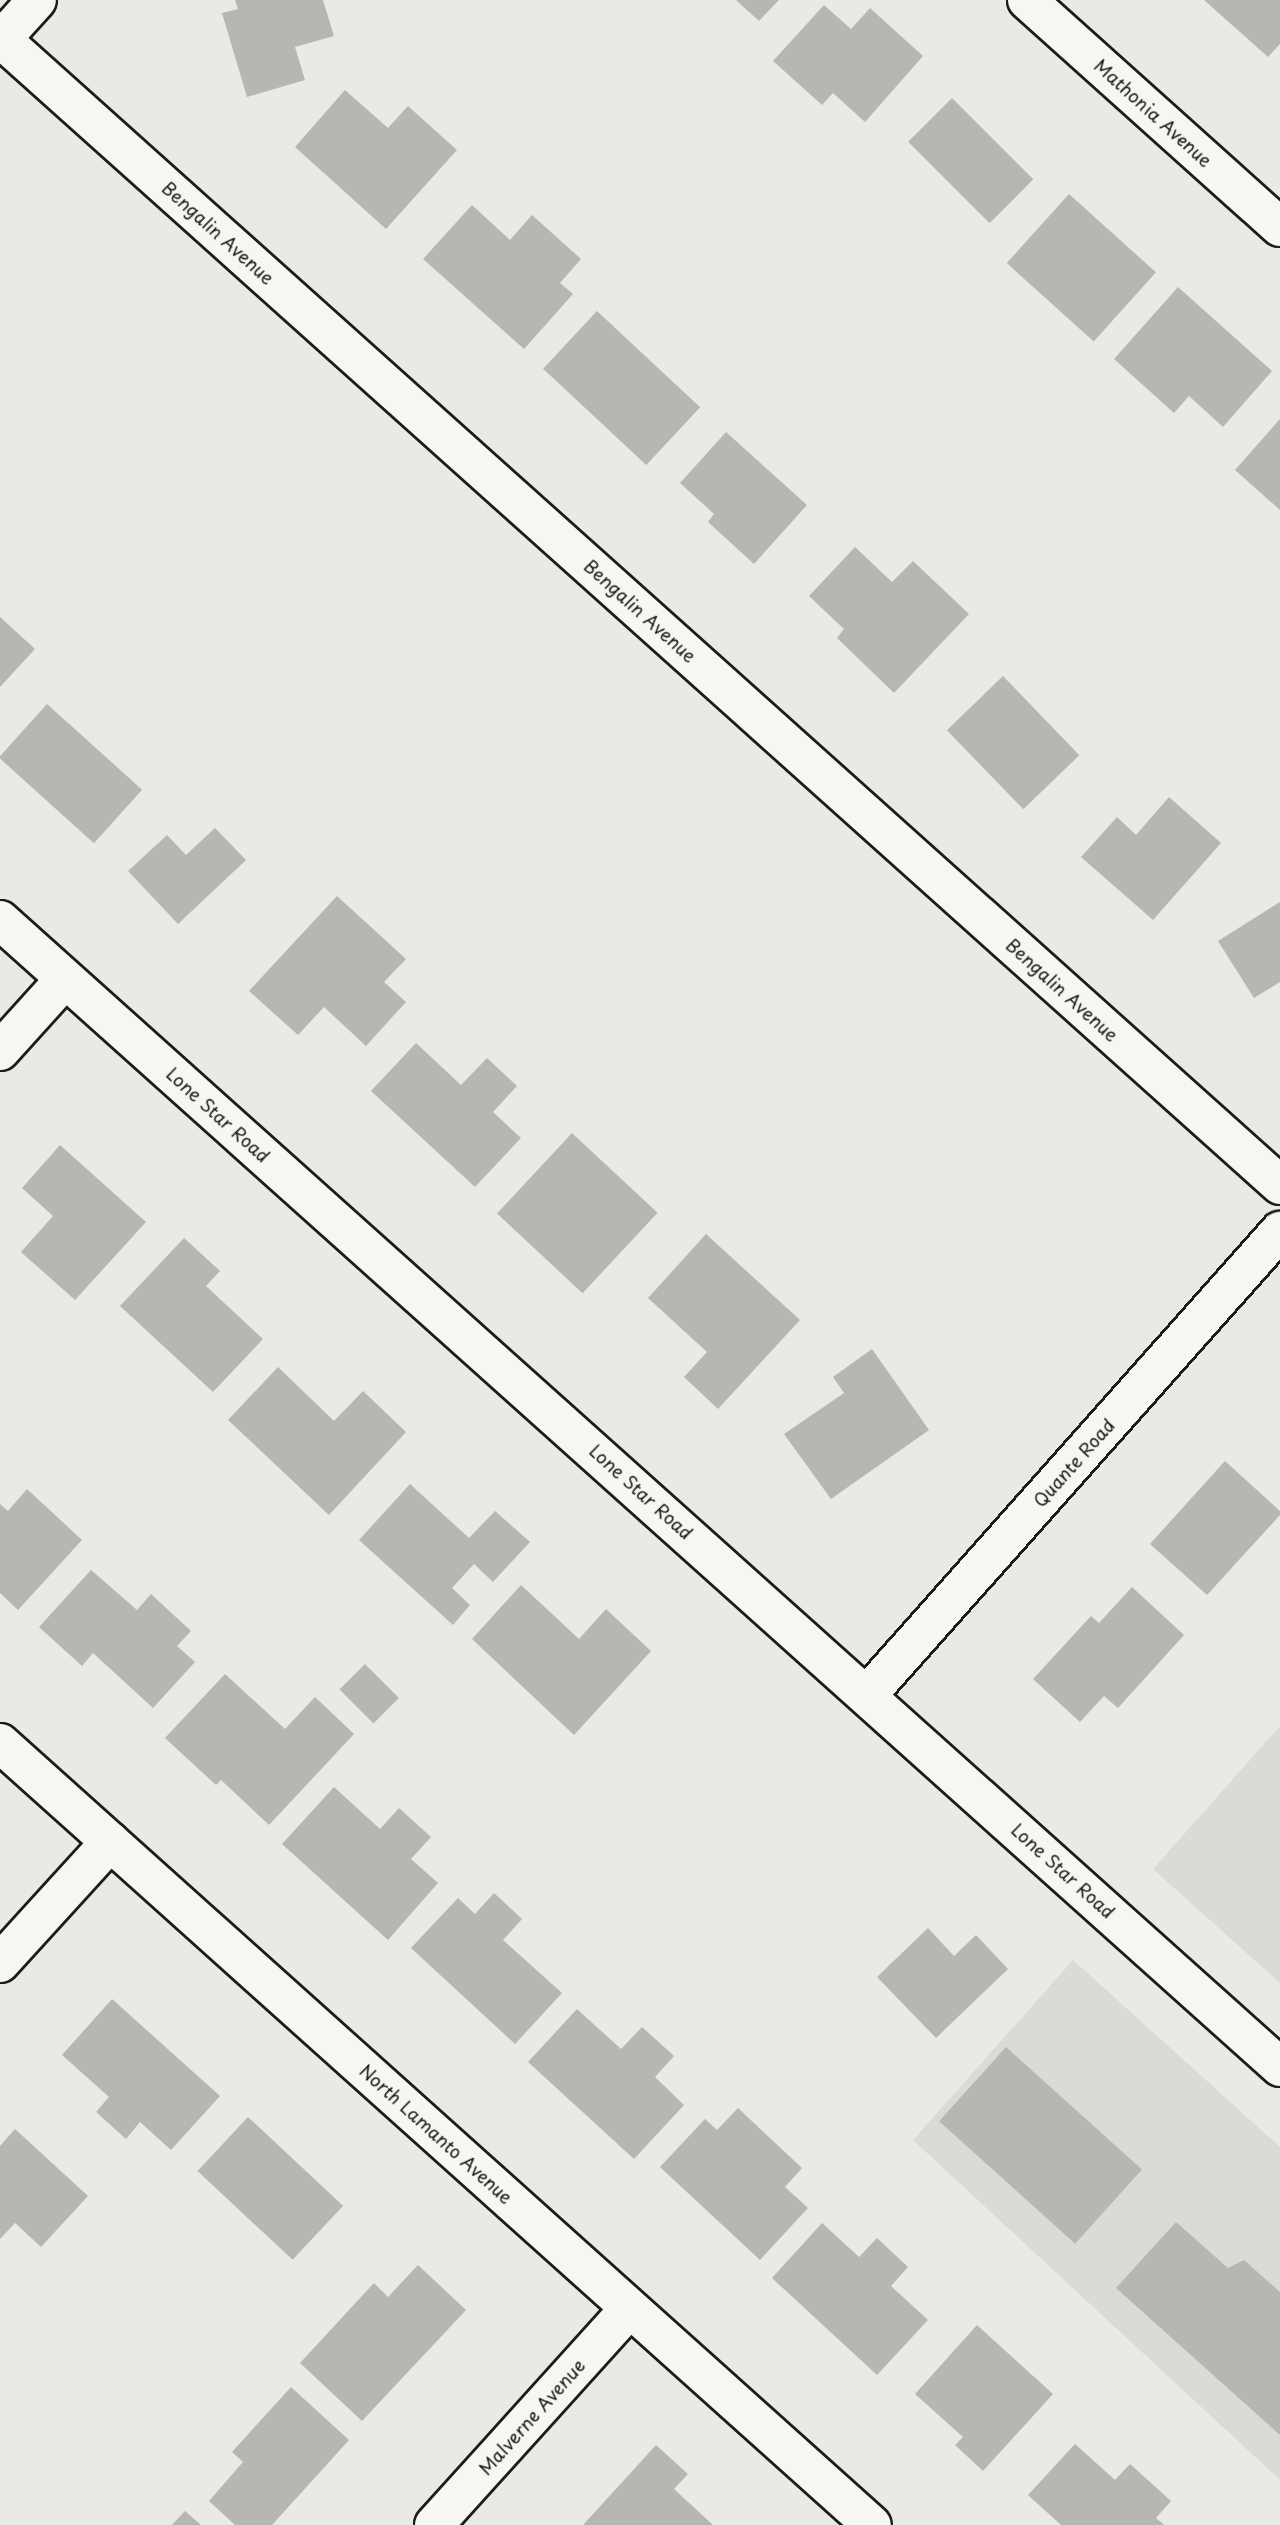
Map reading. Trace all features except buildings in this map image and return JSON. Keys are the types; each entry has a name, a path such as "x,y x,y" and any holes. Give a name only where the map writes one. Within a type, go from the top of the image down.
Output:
{"street":[{"path":"1,39 37,0"},
{"name":"Mathonia Avenue","path":"1027,0 1280,227"},
{"name":"Bengalin Avenue","path":"1,39 1280,1185"},
{"name":"Lone Star Road","path":"0,920 1280,2067"},
{"path":"0,1051 65,979"},
{"name":"Quante Road","path":"867,1695 1280,1231"},
{"name":"North Lamanto Avenue","path":"0,1743 872,2525"},
{"path":"0,1963 110,1842"},
{"name":"Malverne Avenue","path":"434,2525 630,2308"}],"shaded area":[{"path":"1280,1726 1280,1983 1153,1869"},
{"path":"1073,1960 1280,2147 1280,2480 913,2140"}]}
